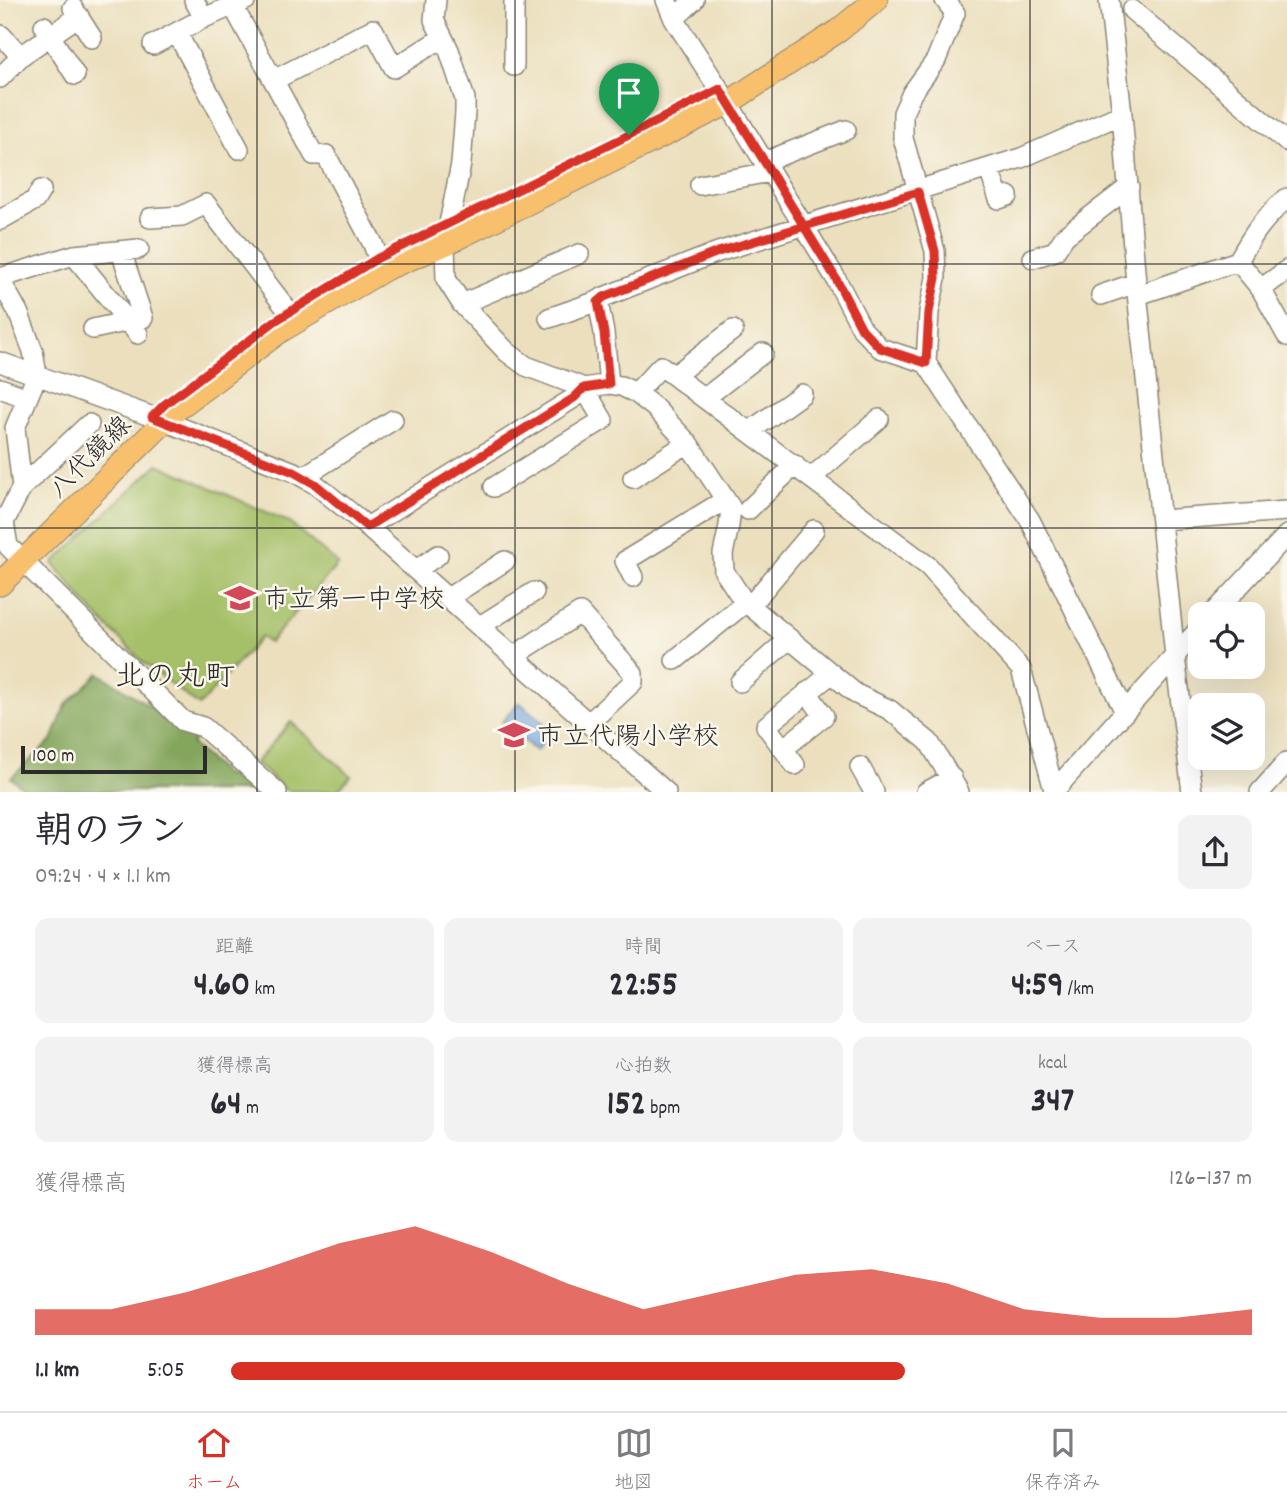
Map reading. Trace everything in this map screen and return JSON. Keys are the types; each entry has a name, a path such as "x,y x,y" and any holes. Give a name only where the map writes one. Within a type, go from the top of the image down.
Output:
{"main road":[{"name":"八代鏡線","path":"724,96 857,0"},
{"name":"八代鏡線","path":"0,584 13,561 158,419 280,331 447,234 724,96 838,31 876,0"},
{"name":"八代鏡線","path":"158,419 165,404 289,312 378,258 447,234"}],"street":[{"path":"194,0 204,18"},
{"path":"436,0 434,20 449,50 465,99 466,112 461,164 447,234 446,279 462,304 507,352 526,366 584,388 609,384 636,393 654,407 688,443 731,508 723,554 724,571 733,588 790,641 856,694 890,710 929,743 955,785 926,792"},
{"path":"514,0 514,66"},
{"path":"666,0 674,19 835,277 862,329 880,348 926,363"},
{"path":"674,19 694,0"},
{"path":"945,0 955,13 936,60 912,93 903,113 903,138 935,251 936,278 929,312 926,363 1030,520 1125,712"},
{"path":"153,46 204,18 240,3 274,80 314,155 326,155 378,258"},
{"path":"1192,792 1175,656 1110,7 1135,5 1287,142"},
{"path":"0,78 47,31 76,12 92,38"},
{"path":"274,80 373,29 394,68 442,38"},
{"path":"47,31 75,75"},
{"path":"177,33 239,149"},
{"path":"1,34 20,56"},
{"path":"549,318 598,302 604,297 718,252 1021,158 1122,114"},
{"path":"700,184 767,167 846,130"},
{"path":"989,169 999,199 1008,196"},
{"path":"1033,258 1055,251 1065,236 1129,187"},
{"path":"0,220 35,200 41,190"},
{"path":"1101,295 1137,289 1238,261 1264,218 1287,198"},
{"path":"150,218 182,216 206,204 289,312"},
{"path":"22,487 9,450 37,375 33,351 18,312 0,279 74,255 130,250 143,318 133,328 93,329"},
{"path":"462,304 579,254"},
{"path":"74,255 133,328"},
{"path":"1238,261 1261,289 1285,326"},
{"path":"1261,289 1287,270"},
{"path":"598,302 609,384"},
{"path":"675,376 733,330"},
{"path":"705,397 763,353"},
{"path":"0,362 158,419 315,484 666,792"},
{"path":"636,393 662,366 928,566 1021,669 1053,791"},
{"path":"0,388 27,398"},
{"path":"494,487 603,421 584,388"},
{"path":"367,527 574,398 584,388"},
{"path":"750,431 802,394"},
{"path":"811,478 879,419"},
{"path":"303,477 393,420"},
{"path":"89,424 22,487 5,522 13,561 183,721 203,727 277,792"},
{"path":"633,478 688,443"},
{"path":"748,510 795,465"},
{"path":"634,576 625,561 725,500"},
{"path":"1161,520 1287,511"},
{"path":"675,660 748,604 814,530"},
{"path":"1224,602 1287,535"},
{"path":"416,570 438,555"},
{"path":"448,598 505,561"},
{"path":"480,626 534,592"},
{"path":"514,656 580,613 633,673 633,682 589,723"},
{"path":"740,682 790,641"},
{"path":"1053,791 1188,641"},
{"path":"807,692 824,716 789,757 766,726 807,692 831,674"},
{"path":"1259,792 1287,762"},
{"path":"860,767 874,792"}],"green space":[{"path":"158,464 289,522 338,564 269,643 261,637 199,706 143,662 93,612 53,563"},
{"path":"99,673 196,736 192,744 226,776 233,768 261,791 27,791 11,778 52,740 66,705"},
{"path":"291,722 351,776 337,791 287,791 255,763"}],"water":[{"path":"519,702 553,731 536,751 502,722"}],"place":[{"name":"市立第一中学校","path":"240,598"},
{"name":"市立代陽小学校","path":"514,735"}],"district":[{"name":"北の丸町","path":"175,675"}],"route":[{"path":"629,135 378,258 275,321 165,404 152,417 294,472 315,484 367,527 574,398 584,388 609,384 598,302 604,297 718,252 803,227 918,192 935,251 936,278 929,312 926,363 880,348 862,329 835,277 803,227 720,89 629,135"}]}
